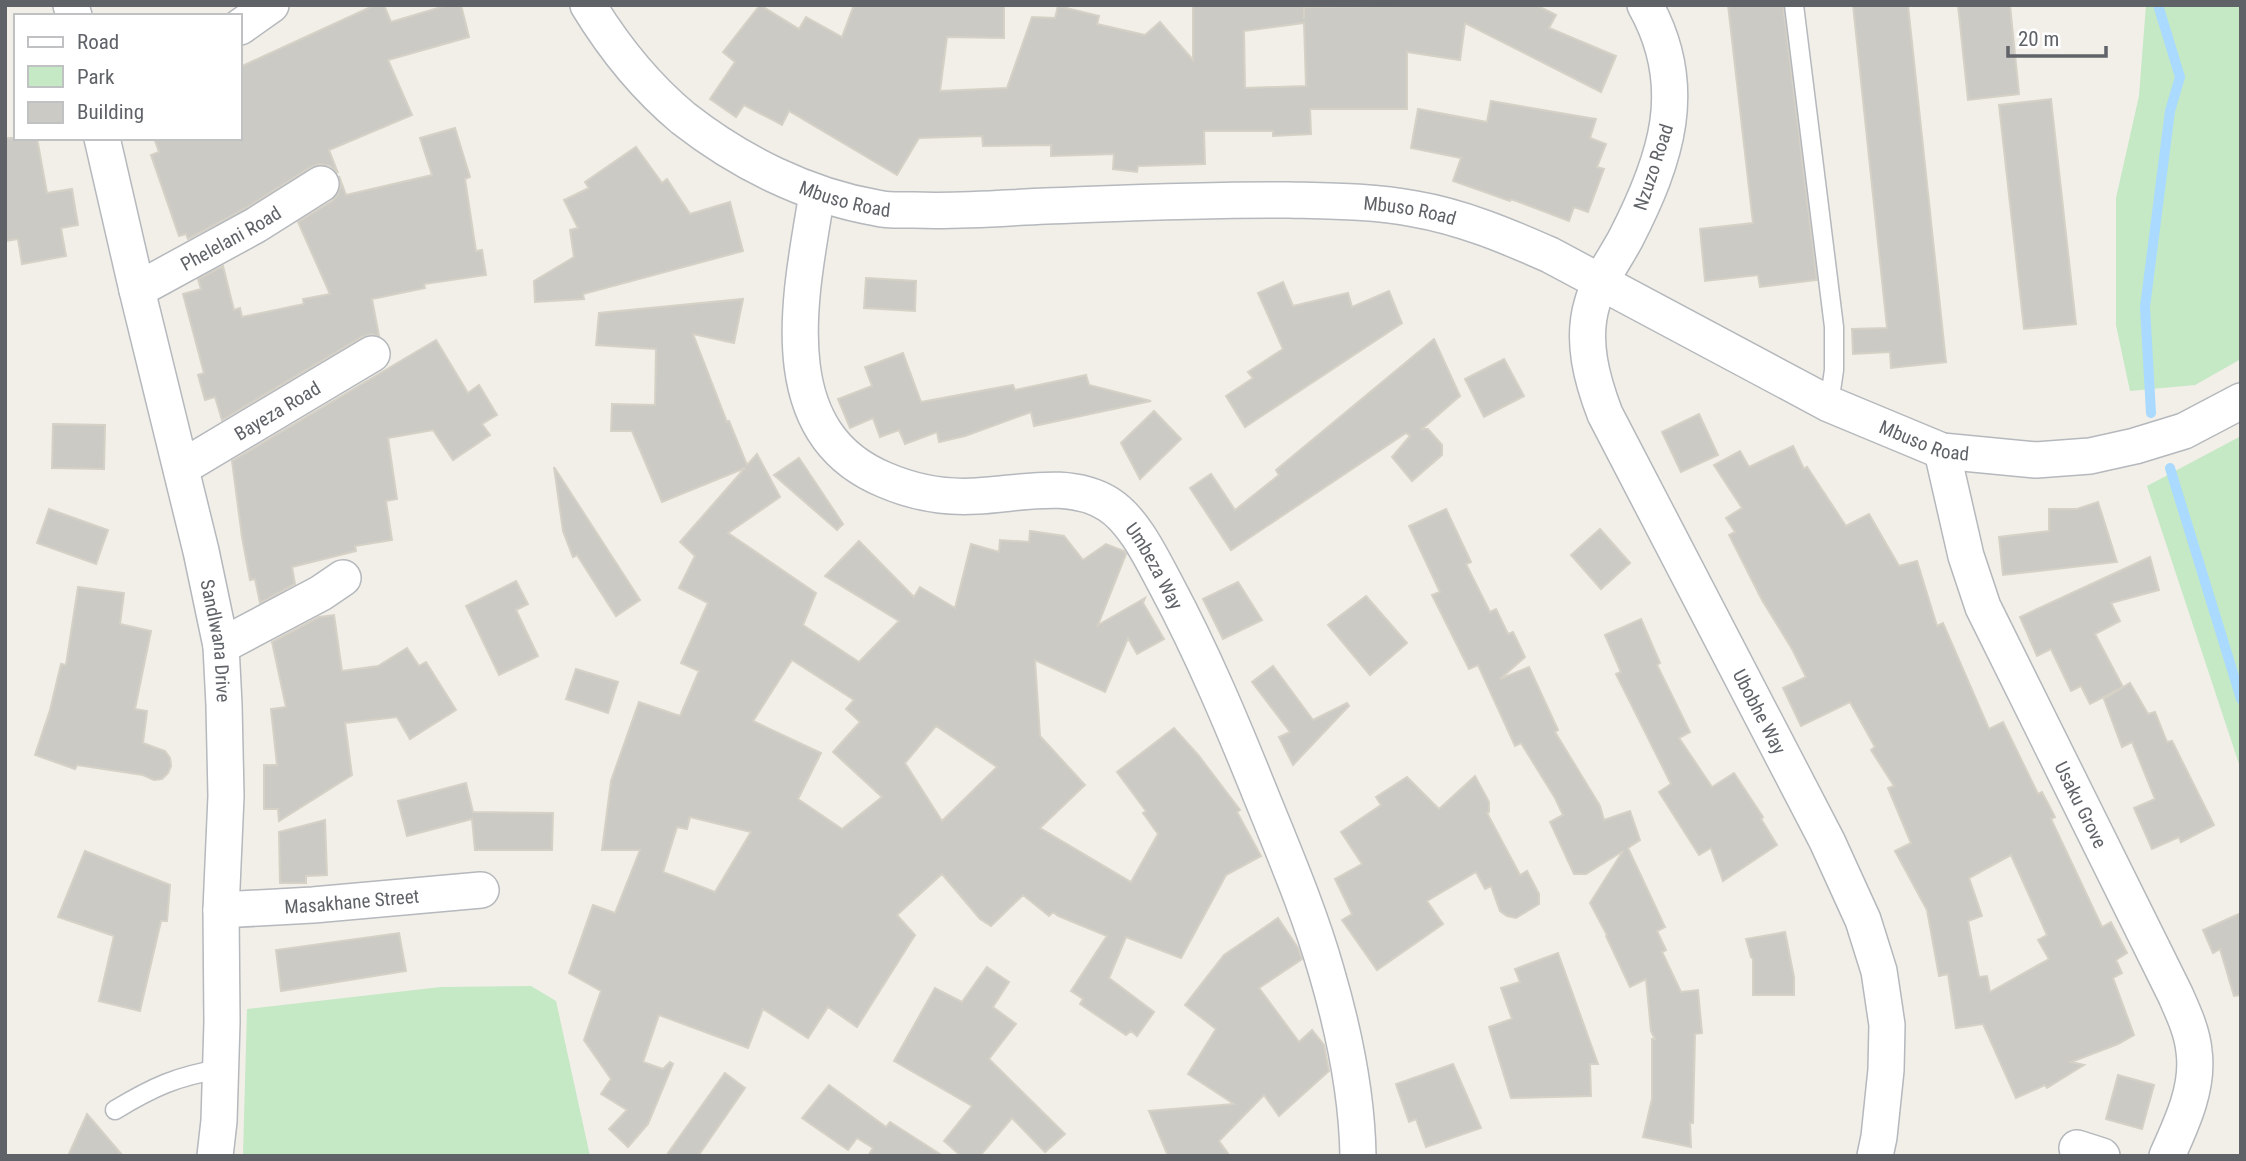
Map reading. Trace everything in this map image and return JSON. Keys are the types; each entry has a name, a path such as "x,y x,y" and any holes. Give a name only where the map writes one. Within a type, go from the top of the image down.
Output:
{"street":[{"path":"242,26 271,5"},
{"name":"Mbuso Road","path":"588,5 606,34 643,78 682,117 752,162 817,194 880,209 953,211 1189,200 1355,201 1416,209 1465,221 1550,255 1829,404 1942,451 2036,460 2090,457 2184,431 2241,401"},
{"name":"Nzuzo Road","path":"1601,283 1636,217 1665,142 1670,119 1671,88 1665,54 1645,5"},
{"name":"Sandlwana Drive","path":"102,140 201,551 221,646 226,796 221,910 221,1069 215,1156"},
{"name":"Phelelani Road","path":"137,290 244,232 320,184"},
{"name":"Umbeza Way","path":"817,194 805,261 801,352 804,386 810,406 821,429 837,449 856,465 877,477 902,487 935,494 975,496 1057,491 1088,495 1109,505 1125,519 1147,550 1226,708 1306,909 1326,969 1351,1072 1358,1121 1358,1156"},
{"name":"Ubobhe Way","path":"1601,283 1592,304 1588,346 1594,386 1605,414 1827,841 1863,920 1879,971 1886,1025 1886,1070 1875,1156"},
{"name":"Bayeza Road","path":"181,468 372,354"},
{"name":"Usaku Grove","path":"1942,451 1966,556 1983,607 2175,993 2188,1025 2194,1050 2192,1092 2167,1156"},
{"path":"221,646 321,593 343,578"},
{"name":"Masakhane Street","path":"221,910 481,890"}],"lane":[{"path":"1794,5 1834,327 1834,370 1829,404"},
{"path":"115,1110 167,1081 221,1069"}],"green space":[{"path":"2146,5 2241,5 2241,359 2195,385 2130,391 2116,325 2116,198 2139,96"},
{"path":"2241,436 2241,770 2147,486"},
{"path":"531,986 556,1001 590,1156 243,1156 247,1009 441,987"}],"building":[{"path":"375,5 384,5 391,22 448,5 461,5 469,37 388,60 412,115 329,150 338,173 330,166 320,164 311,167 246,208 188,239 186,234 179,236 151,155 159,152 155,140 242,140 242,66"},
{"path":"760,5 799,29 806,17 842,37 854,5 1004,5 1004,38 947,37 940,91 1007,88 1032,17 1055,18 1058,6 1099,16 1097,24 1145,35 1160,22 1193,60 1193,5 1536,5 1556,15 1549,28 1616,56 1601,92 1465,23 1460,60 1407,52 1407,109 1310,109 1311,134 1273,136 1273,131 1204,131 1205,164 1138,166 1137,172 1113,169 1114,154 1051,156 1051,145 983,146 982,136 919,138 897,175 789,111 782,125 744,105 736,117 710,99 735,62 723,52","holes":["1304,23 1306,86 1245,88 1244,31"]},
{"path":"1728,5 1783,5 1817,280 1760,287 1758,275 1705,281 1700,229 1753,223"},
{"path":"1853,5 1908,5 1946,362 1891,368 1890,352 1853,354 1852,329 1887,328"},
{"path":"1958,5 2010,5 2019,94 1968,100"},
{"path":"2051,99 2076,324 2024,329 1999,105"},
{"path":"1491,101 1596,119 1590,138 1606,144 1597,167 1604,169 1588,212 1574,207 1569,221 1453,181 1461,158 1411,148 1418,109 1487,122"},
{"path":"455,128 470,177 465,179 476,251 482,250 486,275 424,284 425,288 372,299 379,336 371,334 362,337 222,420 215,397 205,400 198,375 204,373 183,294 201,289 198,279 223,266 234,310 240,308 242,317 304,304 303,299 330,294 298,222 332,201 341,184 339,176 346,195 432,175 420,138"},
{"path":"5,138 37,140 47,193 72,189 78,225 61,228 66,256 22,264 18,239 5,241"},
{"path":"636,147 662,183 667,179 690,214 730,202 743,251 583,294 584,299 535,302 534,281 574,257 570,230 578,228 564,200 589,188 585,182"},
{"path":"866,278 916,281 915,311 864,308"},
{"path":"1283,282 1293,306 1348,293 1352,307 1389,291 1402,323 1245,427 1226,396 1253,378 1248,372 1283,349 1258,293"},
{"path":"743,299 734,343 693,334 727,422 729,421 747,465 757,454 780,497 728,533 816,593 803,625 859,662 899,621 825,576 859,541 914,597 920,587 955,608 971,544 999,552 1000,540 1029,542 1030,531 1064,536 1083,560 1106,544 1124,551 1126,554 1098,625 1145,598 1143,603 1164,639 1137,654 1128,638 1105,692 1035,660 1040,736 1085,785 1040,828 1131,882 1158,834 1143,813 1146,811 1117,772 1174,728 1240,810 1237,812 1261,856 1226,875 1181,958 1126,937 1109,978 1154,1012 1137,1036 1131,1031 1126,1035 1080,1004 1083,999 1071,991 1107,936 1053,912 1049,916 1023,895 991,926 980,919 942,874 897,915 915,935 857,1027 828,1007 808,1038 763,1009 748,1048 659,1015 643,1062 663,1069 670,1062 673,1064 648,1124 628,1147 609,1129 627,1110 601,1094 611,1079 584,1040 601,991 569,973 593,905 615,913 640,850 602,850 611,781 639,702 680,716 699,671 681,663 708,603 679,588 695,556 680,542 745,468 662,502 632,431 611,431 612,404 655,405 656,349 596,345 599,313","holes":["792,660 854,700 846,709 860,722 833,752 882,797 842,829 798,799 821,753 753,721","936,726 997,767 942,821 905,763","690,817 751,832 715,892 663,872 677,827 687,829"]},
{"path":"1434,339 1460,396 1422,429 1428,429 1442,445 1442,455 1412,481 1392,457 1410,436 1406,433 1231,550 1190,488 1211,474 1235,510 1279,475 1276,470"},
{"path":"436,340 468,393 479,385 497,415 482,424 490,435 453,460 433,430 388,438 397,499 386,501 392,540 355,546 356,551 292,567 295,584 260,603 255,579 250,580 232,461"},
{"path":"903,353 921,402 1013,385 1015,390 1086,375 1089,385 1151,401 1034,426 1031,412 965,436 939,442 937,432 905,444 899,430 880,437 873,418 850,428 838,399 872,386 865,367"},
{"path":"1504,359 1524,396 1484,417 1465,379"},
{"path":"1154,411 1181,439 1140,479 1121,443"},
{"path":"1699,414 1718,455 1681,472 1662,432"},
{"path":"53,424 105,425 104,469 52,468"},
{"path":"1793,446 1804,469 1807,467 1846,526 1869,514 1899,566 1917,561 1937,626 1943,623 1989,729 2003,722 2038,794 2042,792 2055,817 2051,819 2102,927 2111,922 2127,953 2116,960 2122,973 2113,978 2134,1035 2071,1062 2084,1065 2047,1088 2045,1085 2016,1098 1983,1024 1956,1028 1948,974 1939,976 1927,910 1895,851 1911,843 1888,788 1894,786 1871,750 1875,747 1850,702 1801,726 1783,688 1806,677 1729,535 1735,532 1726,518 1742,508 1714,465 1740,451 1749,467","holes":["2011,855 2047,935 2038,940 2049,959 1990,992 1987,976 1979,977 1968,921 1982,916 1969,878"]},
{"path":"799,458 843,524 837,530 774,475"},
{"path":"554,467 640,600 616,616 577,555 573,557 563,531"},
{"path":"2098,502 2117,562 2003,575 1999,537 2049,531 2049,509 2077,509"},
{"path":"49,509 108,530 96,564 37,543"},
{"path":"1446,509 1471,562 1466,564 1490,612 1496,609 1508,634 1513,632 1525,657 1500,679 1529,667 1558,730 1555,732 1600,806 1604,820 1630,811 1640,840 1628,848 1665,927 1657,931 1666,950 1662,952 1681,992 1698,990 1702,1033 1695,1034 1691,1147 1643,1137 1652,1099 1652,1039 1655,1039 1651,1031 1646,979 1630,987 1590,903 1623,851 1586,874 1574,874 1550,822 1563,815 1555,798 1521,743 1515,746 1478,665 1469,669 1432,595 1440,592 1409,526"},
{"path":"1600,529 1630,563 1601,589 1571,555"},
{"path":"2150,557 2159,590 2111,603 2120,621 2095,634 2123,687 2090,704 2081,686 2071,691 2051,649 2037,656 2020,617"},
{"path":"516,581 528,604 516,610 538,656 499,675 466,606"},
{"path":"1238,582 1262,620 1223,639 1203,599"},
{"path":"78,587 124,593 120,624 151,631 135,709 147,711 143,743 165,751 170,758 171,766 162,779 154,780 143,775 77,765 75,769 35,755 61,664 66,665"},
{"path":"1366,596 1407,643 1370,675 1328,625"},
{"path":"334,615 342,671 378,666 407,648 419,666 426,662 456,710 410,739 397,717 345,723 352,775 279,821 278,809 264,809 264,765 277,765 271,709 286,707 272,642 319,617"},
{"path":"1641,619 1660,663 1657,665 1690,732 1679,738 1712,787 1734,773 1763,817 1761,819 1777,845 1723,881 1711,848 1699,855 1659,792 1671,784 1616,674 1621,672 1605,635"},
{"path":"1273,666 1313,720 1347,703 1349,706 1293,765 1279,737 1290,732 1252,682"},
{"path":"576,669 618,682 608,713 566,699"},
{"path":"2130,683 2148,714 2155,712 2167,742 2172,741 2214,825 2181,842 2179,837 2152,849 2134,808 2155,799 2132,742 2122,747 2104,699"},
{"path":"1475,776 1489,802 1487,813 1520,875 1527,871 1539,894 1539,904 1516,918 1507,916 1500,911 1491,886 1485,889 1476,872 1427,901 1443,924 1377,970 1342,920 1352,914 1335,879 1362,864 1341,832 1381,805 1376,797 1407,777 1439,809"},
{"path":"466,783 473,812 553,813 552,850 475,850 472,819 407,836 398,801"},
{"path":"325,820 327,875 306,876 306,883 280,883 279,832"},
{"path":"85,851 170,885 167,921 161,921 140,1011 99,1001 114,936 58,917"},
{"path":"2241,913 2241,995 2234,996 2220,949 2213,953 2203,930"},
{"path":"1278,918 1298,948 1302,959 1259,988 1299,1042 1312,1030 1324,1045 1329,1071 1279,1116 1264,1095 1219,1141 1230,1156 1168,1156 1149,1111 1234,1104 1188,1074 1216,1029 1185,1005 1224,955"},
{"path":"1785,932 1794,977 1794,995 1753,995 1753,959 1746,939"},
{"path":"399,933 406,971 281,991 276,950"},
{"path":"1558,953 1598,1064 1590,1064 1591,1096 1511,1098 1489,1027 1512,1019 1501,988 1520,982 1515,969"},
{"path":"987,967 1009,982 993,1007 1016,1024 989,1059 1065,1134 1045,1152 1012,1118 980,1156 961,1156 944,1141 972,1106 894,1061 935,988 962,1002"},
{"path":"1453,1064 1481,1128 1426,1147 1416,1119 1409,1122 1396,1084"},
{"path":"725,1073 745,1088 698,1156 666,1156"},
{"path":"2118,1075 2154,1085 2142,1129 2106,1119"},
{"path":"829,1085 886,1127 890,1122 943,1156 868,1156 873,1148 857,1138 848,1150 802,1118"},
{"path":"87,1114 123,1156 68,1156"}],"waterway":[{"path":"2151,413 2145,307 2170,111 2180,77 2158,5"},
{"path":"2170,468 2241,699"}]}
